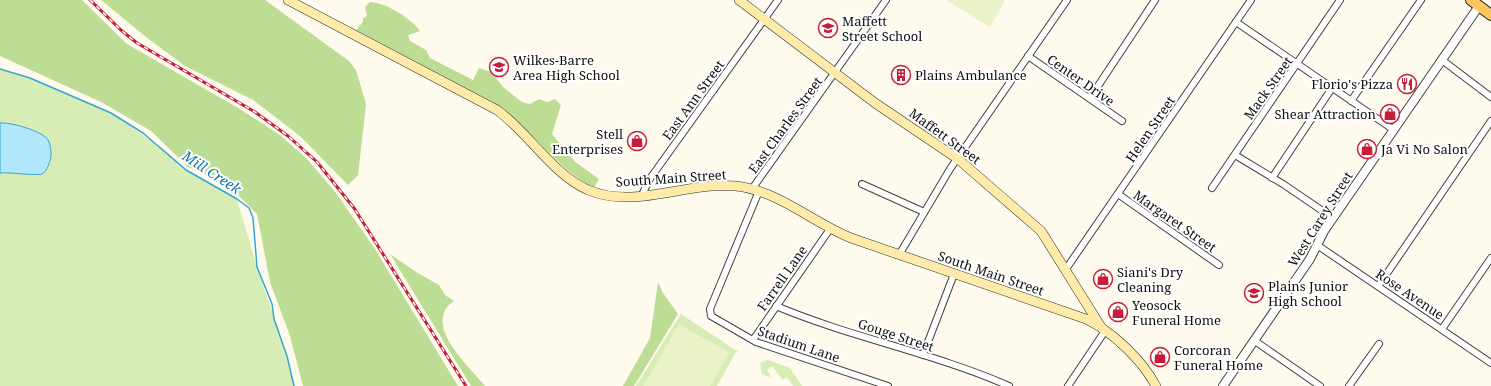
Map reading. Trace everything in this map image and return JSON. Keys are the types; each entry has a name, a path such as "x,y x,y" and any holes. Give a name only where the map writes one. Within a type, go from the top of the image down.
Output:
{"main road":[{"name":"South Main Street","path":"288,0 497,110 512,121 553,165 577,184 587,189 605,195 642,196 726,186 756,190 793,206 830,229 851,238 1086,320 1103,329 1130,353 1156,386"},
{"name":"Maffett Street","path":"739,0 875,103 958,159 1041,231 1103,329"},
{"path":"1475,3 1491,15"}],"street":[{"name":"East Ann Street","path":"642,196 649,180 778,0"},
{"name":"East Charles Street","path":"709,313 756,190 886,0"},
{"path":"899,255 924,212 958,159 1067,0"},
{"path":"1090,98 1155,0"},
{"name":"Helen Street","path":"1066,269 1251,0"},
{"name":"Mack Street","path":"1212,188 1298,65 1340,0"},
{"path":"1351,101 1421,0"},
{"name":"West Carey Street","path":"1223,386 1310,259 1332,218 1442,60 1475,3"},
{"path":"1236,22 1394,130"},
{"name":"Center Drive","path":"1028,56 1122,121"},
{"path":"1442,60 1491,97"},
{"path":"1272,178 1332,88"},
{"path":"1379,285 1491,121"},
{"path":"1235,155 1299,194 1332,218"},
{"path":"862,184 924,212"},
{"name":"Margaret Street","path":"1118,194 1219,265"},
{"name":"Farrell Lane","path":"752,340 830,229"},
{"name":"Rose Avenue","path":"1317,245 1379,285 1491,363"},
{"path":"1442,329 1491,258"},
{"path":"923,355 954,274"},
{"name":"Gouge Street","path":"776,306 798,316 923,355 1009,386"},
{"name":"Stadium Lane","path":"709,313 716,320 752,340 888,386"},
{"path":"1068,386 1103,329"},
{"path":"1255,341 1320,386"},
{"path":"1350,386 1379,344"}],"green space":[{"path":"0,0 82,0 127,44 240,109 280,135 308,160 336,193 375,249 458,386 303,386 290,336 270,282 257,214 224,181 188,167 151,131 101,102 0,56"},
{"path":"101,0 265,0 349,61 356,70 366,104 358,175 348,185 300,136 253,100 185,66 146,37"},
{"path":"946,0 1005,0 990,27"},
{"path":"370,2 390,8 411,21 420,31 408,35 410,41 426,50 430,58 473,80 479,68 491,72 504,88 522,102 530,104 539,99 547,102 555,99 561,105 552,134 574,161 599,179 594,188 554,158 519,123 493,102 356,30 363,22 363,18 367,16 365,7"},
{"path":"0,69 30,78 111,113 166,151 187,170 237,199 257,267 287,356 294,386 0,386"},
{"path":"390,254 416,272 439,285 445,295 454,301 449,305 444,313 443,322 445,332 449,342 456,352 485,386 471,386"},
{"path":"658,282 663,293 678,314 634,386 623,386 650,338"},
{"path":"681,314 740,353 736,352 717,386 636,386"},
{"path":"679,324 730,353 710,386 643,386"},
{"path":"768,360 790,368 802,386 793,386 787,377 783,380 772,366 767,370 771,376 769,377 762,374 760,363"}],"water":[{"path":"0,123 11,124 33,130 40,133 48,140 51,156 48,167 44,173 34,175 0,173"}],"waterway":[{"name":"Mill Creek","path":"0,69 30,78 111,113 143,133 186,170 237,199 249,208 253,218 257,267 272,304 274,319 287,356 294,386"}],"railway":[{"path":"90,0 122,31 137,43 255,112 288,136 317,162 354,208 466,386"}],"place":[{"name":"Maffett Street School","path":"828,28"},
{"name":"Wilkes-Barre Area High School","path":"499,67"},
{"name":"Plains Ambulance","path":"901,75"},
{"name":"Florio's Pizza","path":"1407,84"},
{"name":"Shear Attraction","path":"1390,114"},
{"name":"Stell Enterprises","path":"637,141"},
{"name":"Ja Vi No Salon","path":"1367,149"},
{"name":"Siani's Dry Cleaning","path":"1103,279"},
{"name":"Plains Junior High School","path":"1254,293"},
{"name":"Yeosock Funeral Home","path":"1118,312"},
{"name":"Corcoran Funeral Home","path":"1160,357"}]}
